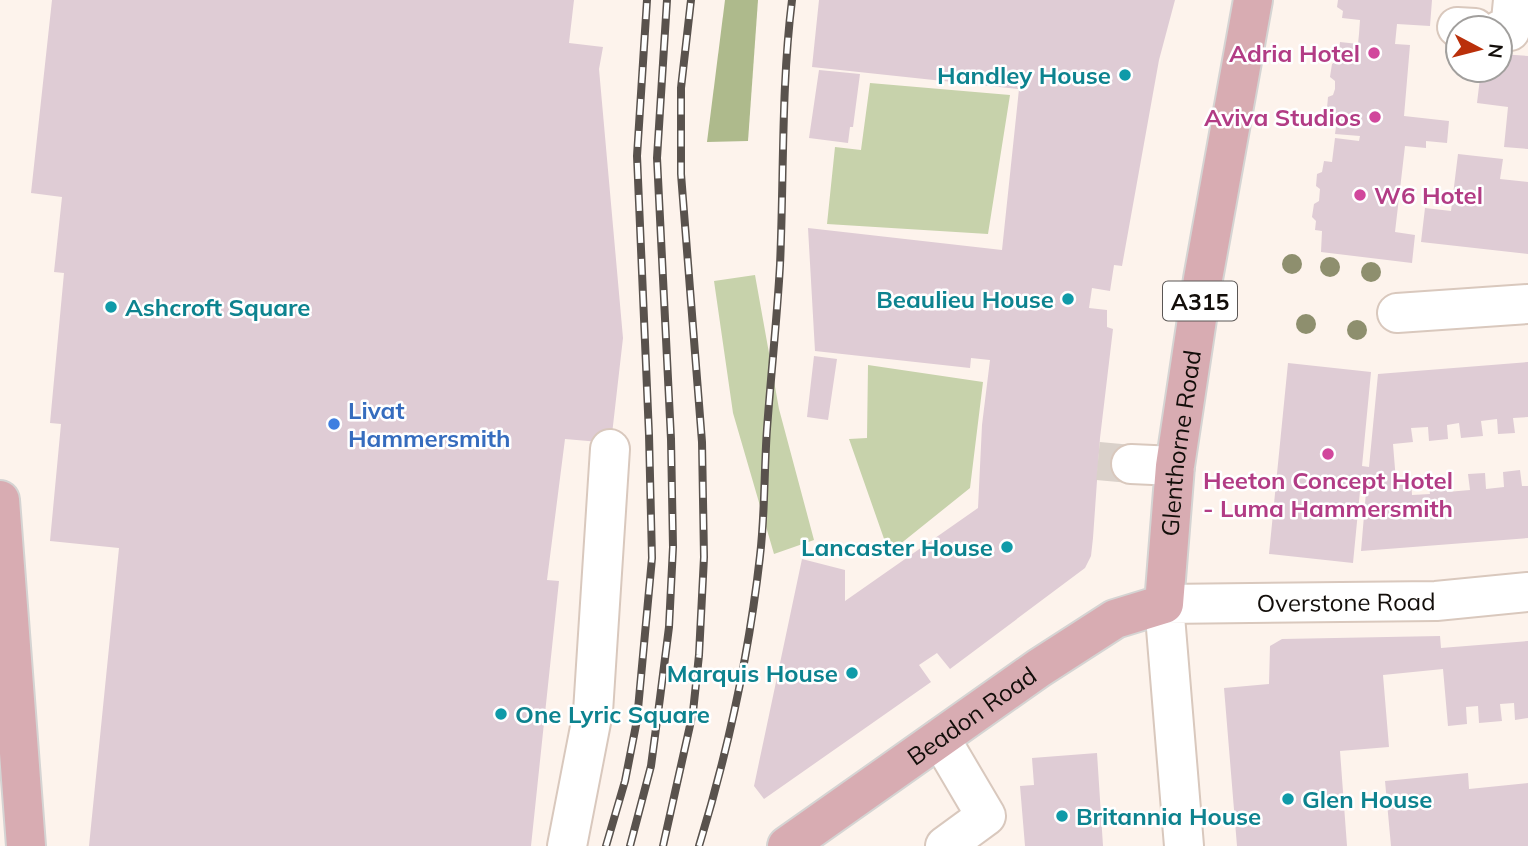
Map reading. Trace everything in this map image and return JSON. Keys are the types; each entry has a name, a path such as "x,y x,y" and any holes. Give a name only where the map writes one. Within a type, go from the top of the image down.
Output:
{"main road":[{"name":"Glenthorne Road","path":"1164,604 1175,466 1203,279 1253,0"},
{"path":"0,500 26,846"},
{"name":"Beadon Road","path":"787,846 1039,668 1115,619 1164,604"}],"street":[{"path":"1396,313 1528,304"},
{"path":"567,846 593,712 610,449"},
{"path":"1131,464 1175,466"},
{"name":"Overstone Road","path":"1164,604 1436,601 1528,593"},
{"name":"Glenthorne Road","path":"1164,604 1184,846"},
{"path":"940,738 986,816 945,846"}],"green space":[{"path":"725,0 758,0 748,141 707,142"},
{"path":"870,83 1010,95 988,234 827,224 835,147 861,150"},
{"path":"755,275 779,409 814,540 774,554 733,413 714,281"},
{"path":"868,365 983,382 970,488 889,553 849,439 867,438"}],"building":[{"name":"Livat Hammersmith","path":"52,0 574,0 569,43 603,47 599,69 623,338 611,443 565,439 547,580 559,581 531,846 89,846 119,548 50,541 61,424 50,423 64,273 54,272 62,197 31,193"},
{"path":"819,0 1175,0 1159,60 1122,266 1114,265 1110,291 1092,288 1089,308 1107,310 1107,327 1113,329 1100,438 1091,556 1085,568 950,669 937,653 919,665 931,682 764,799 754,786 802,559 845,570 845,601 978,508 982,425 990,360 971,358 970,368 815,351 808,228 1002,250 1019,89 812,67"},
{"path":"1338,0 1432,0 1430,26 1397,24 1395,44 1410,45 1404,116 1449,121 1447,143 1426,141 1426,148 1405,146 1395,232 1415,235 1412,263 1321,252 1322,231 1315,230 1316,221 1312,217 1314,204 1319,201 1317,174 1322,172 1324,161 1332,162 1335,138 1359,141 1360,136 1335,134 1337,120 1331,119 1332,112 1327,108 1328,97 1333,95 1335,89 1335,81 1330,77 1332,64 1338,60 1340,42 1358,44 1360,20 1342,18 1343,11 1337,7"},
{"path":"1514,55 1528,56 1528,149 1504,147 1508,107 1477,103 1479,84 1514,84"},
{"path":"819,70 860,74 853,127 850,127 848,143 809,138"},
{"path":"1458,154 1503,159 1500,179 1528,182 1528,254 1421,242 1425,208 1451,211"},
{"path":"814,356 837,359 828,420 807,417"},
{"path":"1528,362 1528,417 1513,418 1515,433 1498,434 1497,419 1481,421 1483,436 1461,438 1459,423 1447,425 1448,439 1429,441 1428,427 1411,428 1413,442 1393,444 1396,481 1411,479 1412,495 1430,494 1428,478 1446,476 1447,492 1470,490 1468,474 1485,473 1486,489 1504,487 1503,472 1520,470 1522,486 1528,486 1528,538 1361,551 1366,492 1360,491 1353,563 1269,554 1288,363 1371,372 1362,466 1369,467 1378,374"},
{"name":"Glen House","path":"1440,636 1441,648 1528,641 1528,718 1515,720 1514,703 1500,704 1502,721 1479,723 1478,706 1466,707 1467,724 1448,726 1443,669 1383,675 1389,747 1340,751 1347,846 1237,846 1224,688 1269,684 1270,646 1282,639"},
{"name":"Britannia House","path":"1097,753 1103,846 1025,846 1020,786 1034,785 1032,758"},
{"path":"1468,773 1469,789 1528,783 1528,846 1391,846 1385,781"}],"tunnel":[{"path":"1098,461 1131,464"}],"railway":[{"path":"606,846 625,781 637,720 652,558 637,156 647,0"},
{"path":"630,846 651,766 669,627 673,547 671,439 657,158 667,0"},
{"path":"663,846 693,712 704,557 702,442 681,174 681,88 691,0"},
{"path":"699,846 736,702 760,556 780,265 784,99 792,0"}],"place":[{"name":"Adria Hotel","path":"1374,53"},
{"name":"Handley House","path":"1125,75"},
{"name":"Aviva Studios","path":"1375,117"},
{"name":"W6 Hotel","path":"1360,195"},
{"name":"Beaulieu House","path":"1068,299"},
{"name":"Ashcroft Square","path":"111,307"},
{"name":"Livat Hammersmith","path":"334,424"},
{"name":"Heeton Concept Hotel - Luma Hammersmith","path":"1328,454"},
{"name":"Lancaster House","path":"1007,547"},
{"name":"Marquis House","path":"852,673"},
{"name":"One Lyric Square","path":"501,714"},
{"name":"Glen House","path":"1288,799"},
{"name":"Britannia House","path":"1062,816"}]}
